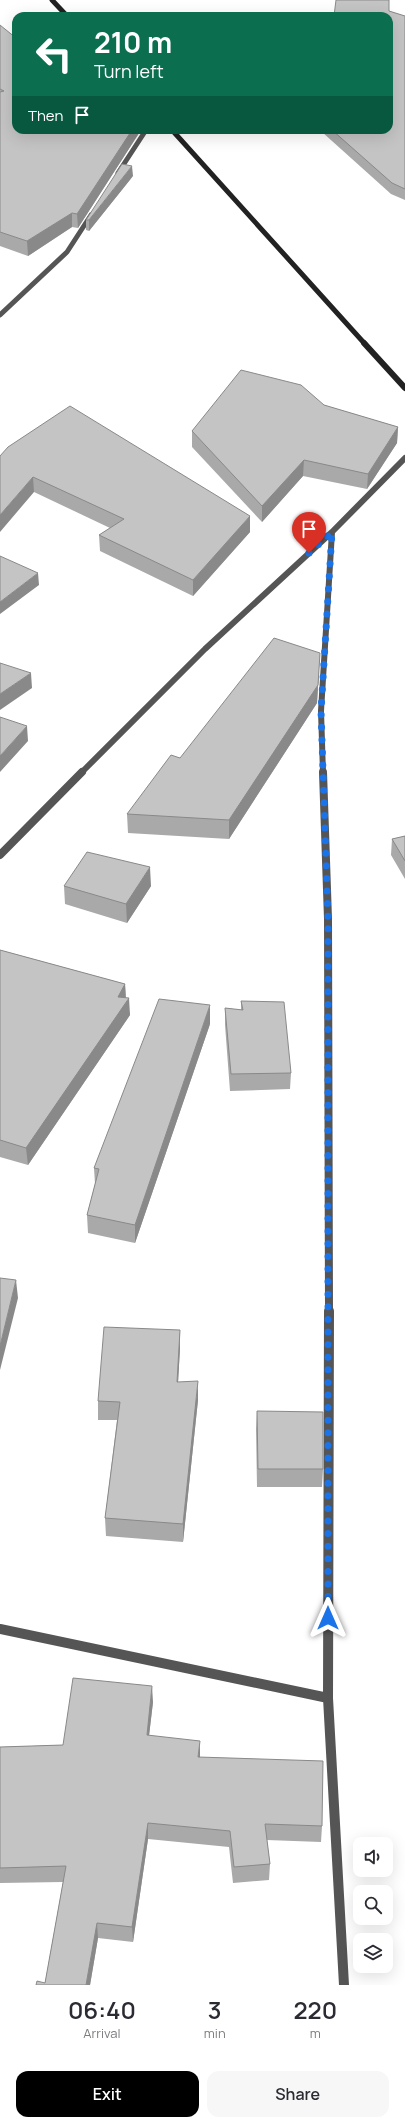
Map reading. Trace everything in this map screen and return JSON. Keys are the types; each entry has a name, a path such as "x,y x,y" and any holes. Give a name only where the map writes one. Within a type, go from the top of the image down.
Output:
{"main road":[{"path":"52,0 63,12"},
{"path":"176,134 405,388"}],"street":[{"path":"113,182 143,134"},
{"path":"0,314 67,252 96,207"},
{"path":"0,855 205,649 332,532 405,458"},
{"path":"332,532 321,711 328,919 328,1698 344,1985"},
{"path":"0,1630 328,1698"}],"building":[{"path":"336,0 389,0 389,11 392,12 334,12"},
{"path":"393,12 405,16 405,189 392,183 337,134 393,134"},
{"path":"0,25 12,35 12,134 129,134 77,214 72,213 27,241 0,232 0,92 4,91 0,89"},
{"path":"122,164 132,166 89,220 86,220"},
{"path":"241,370 301,385 324,405 398,427 368,474 304,460 262,506 192,431"},
{"path":"70,406 250,516 193,580 99,535 124,519 33,477 0,515 0,456 8,447"},
{"path":"0,556 38,573 0,602"},
{"path":"274,638 320,653 318,685 229,820 127,814 171,755 180,758"},
{"path":"0,663 31,673 0,694"},
{"path":"0,717 27,726 0,756"},
{"path":"405,836 405,861 392,839"},
{"path":"87,852 150,867 126,904 64,886"},
{"path":"0,950 125,984 118,997 129,998 26,1148 0,1140"},
{"path":"159,999 210,1005 135,1225 87,1215 99,1169 94,1168"},
{"path":"241,1001 284,1002 291,1073 231,1074 225,1008 243,1010"},
{"path":"0,1278 16,1280 0,1346"},
{"path":"104,1327 180,1330 177,1382 198,1381 183,1524 105,1518 120,1402 98,1401"},
{"path":"257,1411 323,1412 323,1469 258,1469"},
{"path":"73,1678 152,1686 147,1735 200,1741 198,1757 323,1761 322,1826 265,1824 270,1864 234,1867 230,1831 148,1823 132,1927 97,1923 86,1985 36,1985 37,1981 45,1983 66,1866 0,1868 0,1747 63,1745"}],"route":[{"path":"309,553 332,532 321,711 328,919 328,1618"}]}
